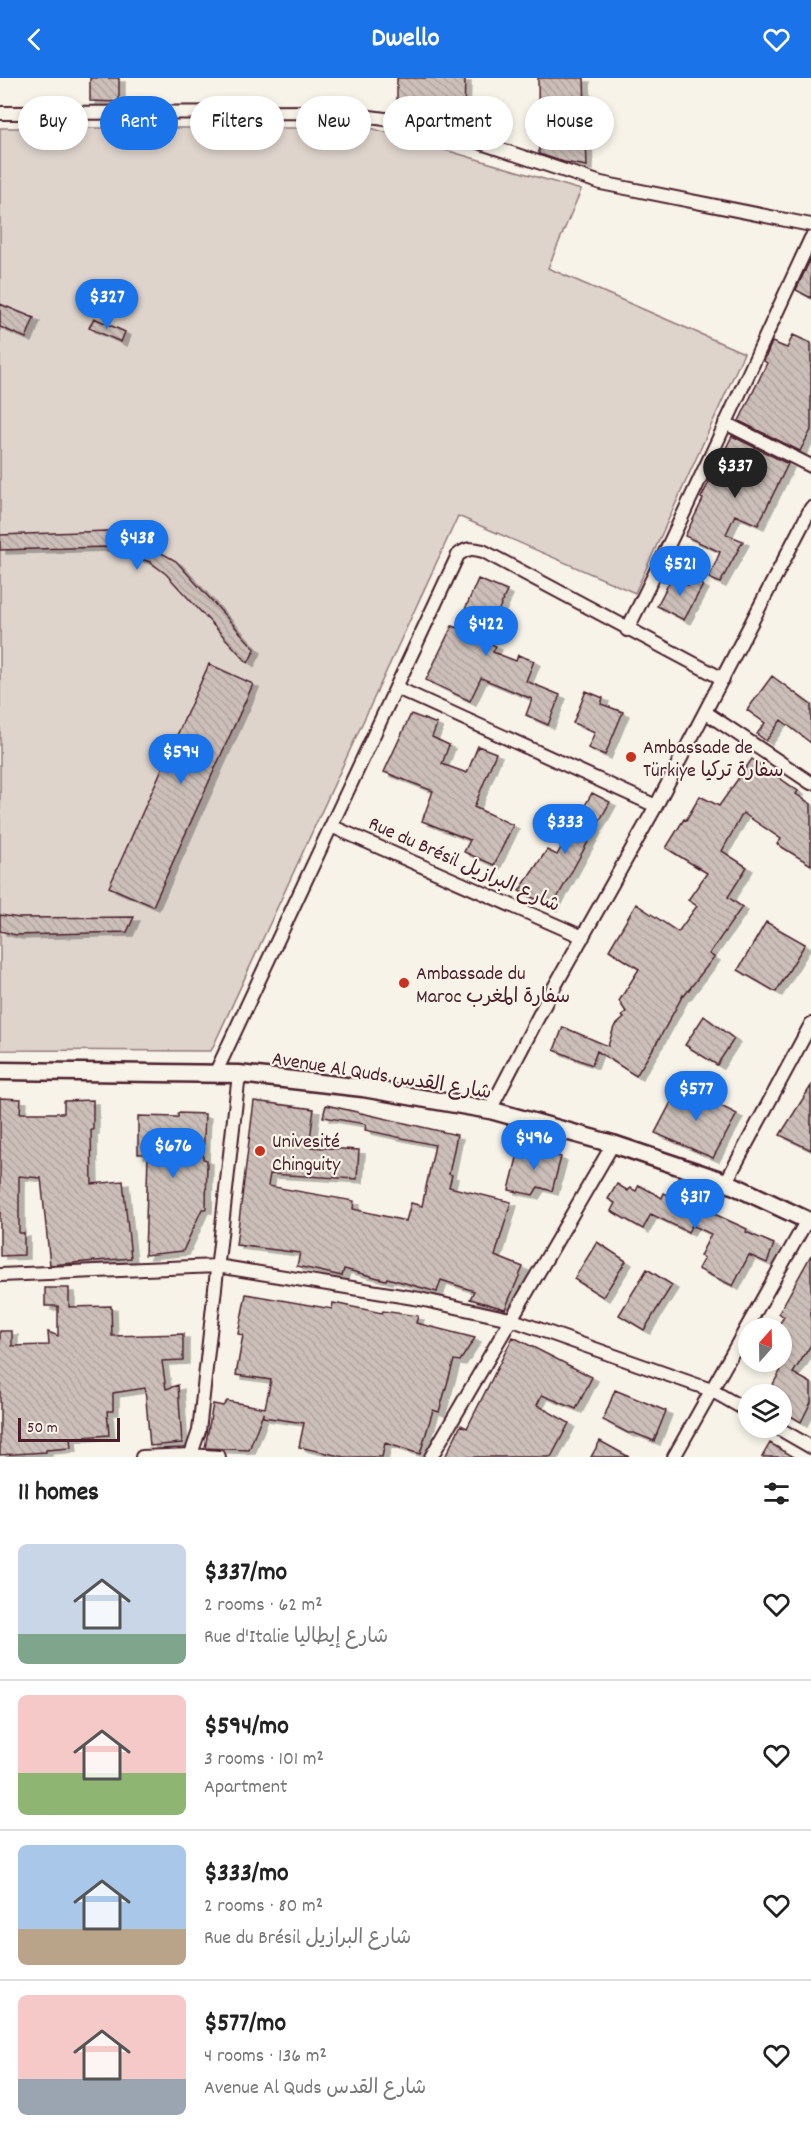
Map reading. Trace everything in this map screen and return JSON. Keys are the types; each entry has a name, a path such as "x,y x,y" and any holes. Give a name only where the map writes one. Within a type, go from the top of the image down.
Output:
{"street":[{"path":"0,113 332,112 400,121 466,138 601,183 811,225"},
{"path":"627,630 680,525 724,423 811,238"},
{"path":"724,423 811,466"},
{"path":"490,1110 547,1000 656,806 811,508"},
{"path":"215,1074 453,564 465,549 483,550 627,630 723,679"},
{"path":"397,687 656,806"},
{"path":"705,712 811,783"},
{"name":"Rue du Brésil شارع البرازيل","path":"331,826 583,937"},
{"path":"726,1182 811,1024"},
{"name":"Avenue Al Quds شارع القدس","path":"0,1071 239,1074 363,1088 490,1110 613,1144 726,1182 809,1221"},
{"path":"190,1456 199,1431 239,1074"},
{"path":"431,1457 613,1144"},
{"path":"674,1457 809,1221"},
{"path":"0,1275 217,1266 420,1299 510,1319 711,1390 738,1405"},
{"path":"792,1436 811,1447"},
{"path":"141,1457 219,1457"}],"shaded area":[{"path":"0,128 18,128 18,150 88,150 88,128 100,128 100,150 178,150 178,128 190,128 190,150 284,150 284,128 296,128 296,150 371,150 371,128 383,132 383,150 446,150 581,190 548,268 744,353 635,593 458,516 211,1051 0,1050"}],"building":[{"path":"90,78 119,78 119,96 100,96 100,101 90,101"},
{"path":"397,78 465,78 464,96 397,96"},
{"path":"538,78 584,78 585,96 538,96"},
{"path":"539,150 586,150 587,166 564,162 539,154"},
{"path":"811,258 811,298 796,290"},
{"path":"0,304 34,318 26,338 0,327"},
{"path":"94,318 125,332 121,342 89,328"},
{"path":"793,335 811,343 811,430 800,451 739,421 767,363 764,361 772,342 787,348"},
{"path":"732,436 788,464 758,525 735,515 726,534 743,541 720,583 709,578 720,552 685,536"},
{"path":"107,531 135,538 176,561 255,649 248,663 166,574 150,562 106,547 0,550 0,535"},
{"path":"672,577 688,585 691,579 703,585 684,620 657,606"},
{"path":"478,579 507,591 485,641 496,646 493,652 516,661 518,655 534,661 526,681 560,695 548,725 526,715 532,699 481,678 470,701 426,680 452,626 457,628"},
{"path":"209,664 253,684 153,906 109,887"},
{"path":"772,676 811,705 811,743 781,720 766,741 757,734 765,723 747,710"},
{"path":"586,691 603,698 601,704 623,712 605,755 588,748 595,732 573,723"},
{"path":"411,714 437,724 432,737 449,745 442,764 467,773 478,746 496,753 474,807 513,825 494,865 464,852 470,840 422,821 433,791 384,772"},
{"path":"752,759 798,791 796,794 811,804 811,865 777,844 781,839 743,813 722,851 747,867 728,897 742,907 709,954 714,957 683,995 636,1076 597,1051 592,1065 554,1050 563,1027 608,1046 614,1027 624,1018 622,1016 626,1012 619,1001 639,969 609,950 636,904 678,932 697,906 688,900 707,873 666,848 700,796 719,806"},
{"path":"592,793 610,802 552,907 519,891 547,850 557,855"},
{"path":"0,915 19,918 134,917 127,932 16,935 0,931"},
{"path":"766,922 805,944 776,992 738,970"},
{"path":"704,1016 734,1039 717,1065 685,1045"},
{"path":"680,1085 737,1114 713,1158 655,1133"},
{"path":"811,1086 811,1150 780,1135"},
{"path":"0,1098 21,1099 20,1113 64,1113 64,1101 93,1100 92,1184 123,1181 131,1258 50,1265 41,1178 19,1176 19,1233 24,1233 24,1255 0,1256"},
{"path":"254,1101 314,1109 309,1147 359,1150 357,1179 270,1174 268,1186 354,1201 353,1209 406,1221 411,1203 422,1206 435,1145 365,1130 366,1124 323,1117 326,1105 457,1135 449,1174 452,1175 449,1187 511,1202 495,1256 523,1267 505,1309 470,1299 474,1291 441,1280 437,1292 344,1269 342,1276 297,1266 300,1253 236,1245"},
{"path":"178,1113 205,1114 203,1159 207,1160 206,1209 202,1209 183,1251 145,1255 148,1154 138,1154 138,1116 178,1117"},
{"path":"520,1146 561,1157 552,1191 538,1187 533,1195 509,1190"},
{"path":"617,1184 628,1191 630,1188 636,1191 639,1185 662,1198 664,1193 672,1197 673,1195 747,1229 746,1232 774,1244 767,1263 749,1255 733,1286 698,1269 704,1258 700,1256 711,1234 692,1225 688,1232 651,1214 643,1229 611,1211 615,1203 608,1199"},
{"path":"597,1242 626,1261 603,1297 574,1279"},
{"path":"811,1255 811,1345 793,1373 811,1383 811,1402 801,1422 792,1417 792,1384 773,1384 780,1372 792,1372 792,1318 783,1318 779,1313"},
{"path":"647,1269 672,1285 644,1330 619,1315"},
{"path":"45,1288 69,1288 69,1307 111,1306 112,1336 183,1334 183,1360 162,1361 166,1389 178,1385 182,1443 150,1446 145,1388 113,1393 113,1411 107,1411 109,1435 70,1438 71,1448 0,1455 0,1331 12,1331 12,1346 49,1345 48,1332 58,1336 58,1306 45,1306"},
{"path":"246,1294 332,1309 333,1303 382,1313 383,1311 418,1316 416,1323 475,1338 460,1361 454,1360 439,1412 433,1410 420,1454 385,1443 382,1457 344,1457 299,1447 304,1423 263,1417 263,1413 249,1450 205,1448 213,1404 223,1406 227,1401 265,1408 271,1380 236,1375 243,1335 238,1334"},
{"path":"513,1337 592,1377 576,1409 542,1395 537,1405 569,1423 551,1457 445,1457 461,1425 467,1428"},
{"path":"615,1390 666,1411 654,1441 628,1433 603,1420"},
{"path":"600,1441 629,1457 591,1457"},
{"path":"770,1443 794,1457 762,1457"}],"place":[{"name":"Ambassade de Türkiye سفارة تركيا","path":"631,757"},
{"name":"Ambassade du Maroc سفارة المغرب","path":"404,983"},
{"name":"Univesité Chinguity","path":"260,1151"}]}
